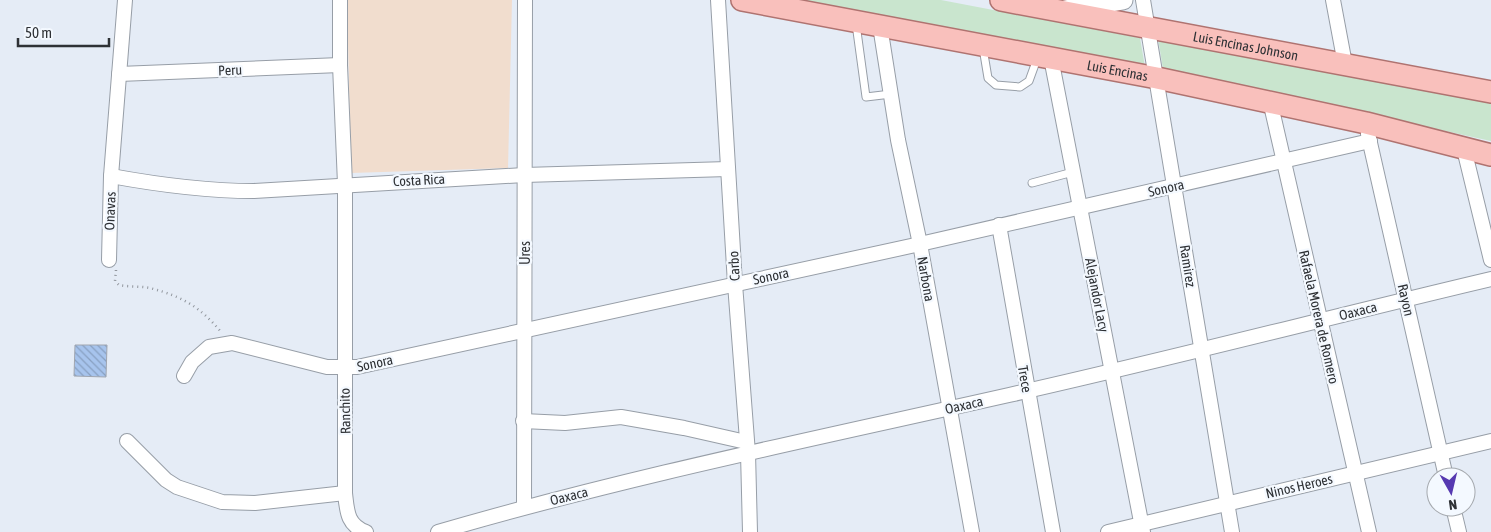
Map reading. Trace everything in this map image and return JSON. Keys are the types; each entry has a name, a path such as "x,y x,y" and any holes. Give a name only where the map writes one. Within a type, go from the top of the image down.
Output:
{"main road":[{"name":"Luis Encinas","path":"742,0 1270,101 1368,132 1491,155"},
{"name":"Luis Encinas Johnson","path":"1002,0 1491,92"},
{"path":"1061,10 1123,0"}],"street":[{"name":"Onavas","path":"109,260 111,176 126,0"},
{"name":"Ranchito","path":"340,0 340,65 345,184 345,493"},
{"name":"Ures","path":"524,506 525,0"},
{"name":"Carbo","path":"718,0 747,447 750,532"},
{"name":"Ramirez","path":"1143,0 1232,532"},
{"path":"1333,0 1345,64"},
{"name":"Narbona","path":"880,26 972,532"},
{"name":"Alejandor Lacy","path":"1045,57 1073,172 1142,528"},
{"name":"Peru","path":"119,74 340,65"},
{"name":"Rafaela Morera de Romero","path":"1270,101 1369,532"},
{"name":"Sonora","path":"184,376 192,362 209,347 232,343 314,364 344,369 920,244 1283,161 1368,132"},
{"name":"Rayon","path":"1368,132 1444,467"},
{"path":"1464,149 1491,260"},
{"name":"Costa Rica","path":"111,176 175,188 212,191 524,175 728,169"},
{"name":"Trece","path":"999,226 1053,532"},
{"name":"Oaxaca","path":"438,532 524,506 747,447 950,408 1027,391 1491,279"},
{"path":"523,421 565,423 621,417 684,428 747,447"},
{"path":"127,441 166,480 177,487 222,502 255,503 345,493 348,518 353,526 366,532"},
{"name":"Ninos Heroes","path":"1108,532 1142,528 1227,503 1491,441"},
{"path":"1455,517 1459,532"}],"lane":[{"path":"855,21 866,97 891,94"},
{"path":"983,45 988,78 996,85 1020,87 1029,81 1045,57"},
{"path":"1032,183 1073,172"}],"path":[{"path":"109,260 116,268 115,280 118,285 150,288 198,307 232,343"}],"shaded area":[{"path":"347,0 512,0 508,168 351,173"}],"green space":[{"path":"796,0 941,0 1140,38 1145,67"},
{"path":"1158,38 1491,101 1491,141 1163,69"}],"building":[{"path":"75,345 107,345 106,377 74,376"}]}
